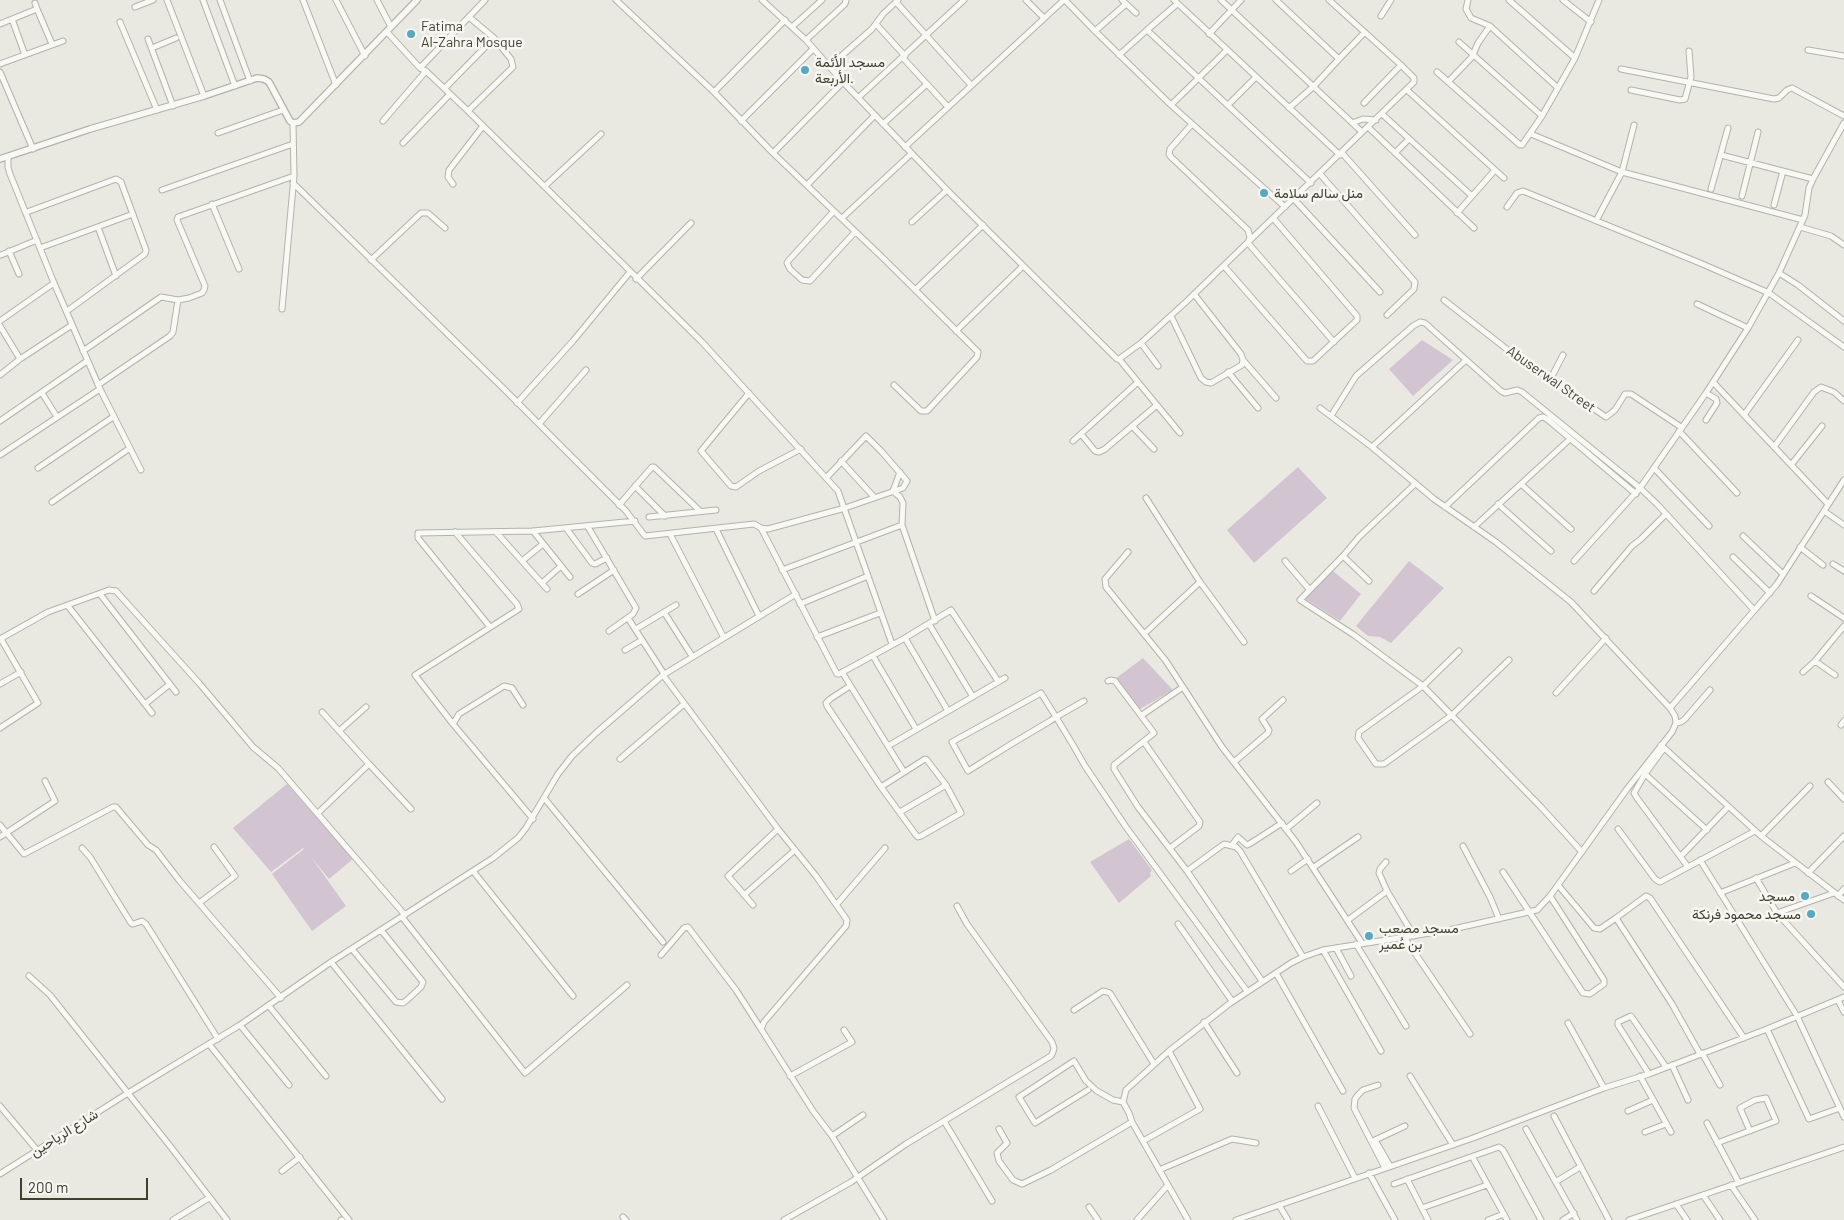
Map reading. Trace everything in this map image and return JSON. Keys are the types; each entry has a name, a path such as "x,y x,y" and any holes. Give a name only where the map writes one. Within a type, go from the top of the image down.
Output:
{"street":[{"path":"135,7 153,0"},
{"path":"168,0 204,96"},
{"path":"203,0 235,86"},
{"path":"220,0 250,80"},
{"path":"303,0 336,85"},
{"path":"336,0 365,56"},
{"path":"377,0 389,29 420,68 445,88 636,279 702,342 838,491 892,644"},
{"path":"0,160 250,80 264,79 269,82 287,118 293,123 299,122 365,56 417,0"},
{"path":"420,68 485,0"},
{"path":"616,0 714,92 773,153 975,349 978,355 927,411 921,411 894,385"},
{"path":"762,0 806,40 905,148 1119,359 1180,433"},
{"path":"792,27 822,0"},
{"path":"806,40 845,4 846,0"},
{"path":"859,97 964,0"},
{"path":"1026,0 1044,18"},
{"path":"905,148 948,106 1065,0 1171,105 1285,207"},
{"path":"1221,0 1362,132"},
{"path":"1209,34 1241,0"},
{"path":"1276,0 1339,59"},
{"path":"1119,359 1141,343 1171,316 1274,219 1407,90 1415,80 1329,0"},
{"path":"1381,16 1391,0"},
{"path":"1468,0 1466,9 1469,16 1490,26 1558,88"},
{"path":"1509,0 1575,58"},
{"path":"1563,0 1591,22"},
{"path":"1437,72 1520,145 1525,144 1575,58 1600,0"},
{"path":"830,66 876,24 883,14 897,1 971,85"},
{"path":"1095,31 1124,2 1136,13"},
{"path":"1119,54 1175,2 1255,78 1341,154 1415,234"},
{"path":"0,24 36,6 52,44"},
{"path":"468,111 513,68 511,59 494,38 469,17"},
{"path":"12,19 25,54"},
{"path":"714,92 785,20"},
{"path":"120,22 157,110"},
{"path":"876,24 926,84 948,106"},
{"path":"1448,82 1473,55 1478,43 1490,26"},
{"path":"1147,30 1311,182"},
{"path":"1289,108 1314,86 1364,33"},
{"path":"152,48 176,38"},
{"path":"445,88 494,38"},
{"path":"148,39 172,106"},
{"path":"0,64 63,41"},
{"path":"1459,42 1542,116"},
{"path":"741,121 813,49"},
{"path":"1171,105 1227,50"},
{"path":"1808,50 1844,56"},
{"path":"1631,90 1682,100 1687,96 1690,83 1692,67 1689,51"},
{"path":"1364,103 1401,65"},
{"path":"1621,69 1774,99 1779,98 1792,88 1844,116"},
{"path":"382,120 426,71"},
{"path":"0,74 33,149"},
{"path":"1228,105 1255,78"},
{"path":"773,153 843,82"},
{"path":"883,124 926,84"},
{"path":"1407,90 1504,178"},
{"path":"403,143 450,94"},
{"path":"218,133 283,110"},
{"path":"1382,114 1472,196"},
{"path":"807,185 875,115"},
{"path":"1352,123 1363,119 1376,120"},
{"path":"1574,561 1636,494 1706,393 1748,328 1779,273 1803,220 1809,188 1844,122"},
{"path":"282,309 294,176 293,123"},
{"path":"1192,124 1170,149 1169,154 1248,230 1250,237 1248,243"},
{"path":"1598,217 1622,172 1634,125"},
{"path":"453,184 448,177 449,170 483,126"},
{"path":"1368,127 1474,228"},
{"path":"1711,189 1728,128"},
{"path":"1742,196 1758,132"},
{"path":"545,186 601,134"},
{"path":"1531,134 1622,172 1803,220"},
{"path":"1395,153 1409,139"},
{"path":"162,190 293,144"},
{"path":"842,218 911,154"},
{"path":"1721,155 1813,179"},
{"path":"8,157 10,174 27,212 54,283 99,387 141,470"},
{"path":"1457,213 1495,170"},
{"path":"1774,205 1783,171"},
{"path":"1320,174 1415,282 1414,289 1386,315"},
{"path":"83,351 161,297 178,300 202,293 205,286 178,217 294,176"},
{"path":"27,212 116,179 121,182 146,250 145,254 67,311"},
{"path":"293,183 539,424 635,521 645,536 754,524 768,529 845,508 903,488 906,484 900,472 868,436 864,437 827,478"},
{"path":"912,222 947,190"},
{"path":"1507,207 1517,193 1523,191 1769,293 1843,344"},
{"path":"1294,199 1380,292"},
{"path":"212,204 239,269"},
{"path":"834,211 789,260 787,263 790,269 802,280 810,281 855,232"},
{"path":"371,260 421,213 428,213 445,228"},
{"path":"40,248 133,214"},
{"path":"1224,266 1307,361 1313,361 1358,320 1357,316 1274,219"},
{"path":"636,279 690,223"},
{"path":"915,290 983,225"},
{"path":"98,227 116,276"},
{"path":"1800,227 1831,236 1844,245"},
{"path":"2,255 37,240"},
{"path":"1248,243 1334,342"},
{"path":"9,251 19,274"},
{"path":"956,331 1023,266"},
{"path":"517,403 573,341 630,272"},
{"path":"1779,273 1844,321"},
{"path":"0,321 54,283"},
{"path":"1194,294 1242,354 1243,360 1276,398"},
{"path":"0,455 57,417 170,336 173,332 178,300"},
{"name":"Abuserwal Street","path":"1444,300 1550,380 1606,417 1615,410 1625,394 1631,394 1680,429"},
{"path":"1697,304 1748,328"},
{"path":"1171,316 1201,378 1206,382 1211,383 1242,364 1243,360"},
{"path":"1331,416 1356,376 1417,323 1425,323 1505,393 1513,390 1522,392 1640,488 1754,610"},
{"path":"0,375 20,359 72,325"},
{"path":"0,326 20,359"},
{"path":"1744,415 1798,340"},
{"path":"1141,343 1158,366"},
{"path":"1550,380 1564,355"},
{"path":"1372,447 1466,360"},
{"path":"0,421 88,361"},
{"path":"539,424 586,370"},
{"path":"1228,372 1258,408"},
{"path":"1072,441 1138,382"},
{"path":"1713,382 1828,504"},
{"path":"1774,447 1814,392 1821,387 1834,392 1844,401"},
{"path":"42,393 57,417"},
{"path":"749,393 701,451 731,486 736,487 759,470 801,449"},
{"path":"1706,393 1716,399 1717,403 1706,420"},
{"path":"1081,434 1095,452 1099,452 1106,449 1157,405"},
{"path":"1320,408 1372,447 1414,484 1531,569 1571,602 1670,708 1675,716 1676,723 1634,793 1688,867"},
{"path":"38,468 113,417"},
{"path":"1445,507 1539,418 1543,417 1548,419 1636,494"},
{"path":"1132,426 1154,449"},
{"path":"1791,465 1822,426"},
{"path":"1680,429 1737,493"},
{"path":"1474,527 1570,439"},
{"path":"52,502 130,448"},
{"path":"841,461 874,497"},
{"path":"619,505 654,467 700,511"},
{"path":"1654,468 1709,526"},
{"path":"893,491 900,472"},
{"path":"1670,708 1770,593 1844,480"},
{"path":"1414,484 1300,598 1301,602 1354,635 1423,686 1541,807 1582,852"},
{"path":"1521,484 1571,529"},
{"path":"635,486 665,516"},
{"path":"893,491 900,497 903,503 902,525 935,621"},
{"path":"1146,498 1200,582 1244,642"},
{"path":"1498,504 1551,551"},
{"path":"649,517 716,510"},
{"path":"1824,511 1844,525"},
{"path":"1594,591 1630,548 1666,514"},
{"path":"490,627 446,574 417,536 418,533 533,531 635,521"},
{"path":"782,570 902,525"},
{"path":"588,527 636,608 636,612 609,631"},
{"path":"566,528 592,564 607,558"},
{"path":"761,528 817,637 836,672 839,674 935,621 951,610 998,682"},
{"path":"716,529 759,616"},
{"path":"533,531 570,577"},
{"path":"455,532 519,607 517,611 416,675 453,724 533,818"},
{"path":"496,532 547,589"},
{"path":"670,534 724,638"},
{"path":"1743,536 1783,574"},
{"path":"522,561 543,544"},
{"path":"1800,548 1823,565"},
{"path":"1128,552 1109,573 1104,583 1183,687 1234,762 1314,867 1348,920 1359,944 1406,1026"},
{"path":"1343,556 1369,581"},
{"path":"1733,557 1770,593"},
{"path":"1286,561 1309,589"},
{"path":"1833,564 1844,572"},
{"path":"542,583 561,566"},
{"path":"578,594 614,570"},
{"path":"800,604 868,576"},
{"path":"1144,634 1200,582"},
{"path":"0,728 38,703 0,639 48,612 109,590 119,593 253,747 278,768 318,813 404,916 525,1073 627,985"},
{"path":"100,594 176,692"},
{"name":"شارع الرياحين","path":"0,1174 240,1025 331,962 473,871 512,843 533,818 552,784 572,756 596,733 664,675 692,656 796,594"},
{"path":"1811,596 1844,618"},
{"path":"636,629 676,605"},
{"path":"68,606 152,713"},
{"path":"664,612 692,656"},
{"path":"817,637 880,612"},
{"path":"628,618 684,704 837,904 847,920 846,926 764,1022 761,1029"},
{"path":"929,624 973,697"},
{"path":"1803,672 1843,628"},
{"path":"905,638 948,711"},
{"path":"1556,693 1606,638"},
{"path":"625,650 642,640"},
{"path":"1458,651 1423,686 1359,732 1358,738 1376,764 1384,764 1452,715 1509,660"},
{"path":"873,656 916,729"},
{"path":"1815,661 1835,675"},
{"path":"0,684 21,672"},
{"path":"842,672 904,772"},
{"path":"888,746 1005,678"},
{"path":"1108,681 1115,681 1154,733 1113,767 1138,807 1187,871 1262,981"},
{"path":"145,704 170,684"},
{"path":"453,724 459,714 504,686 512,688 523,704"},
{"path":"850,686 830,699 826,703 827,706 881,787 916,835 918,837 921,836 961,813 946,786 925,759 881,787"},
{"path":"1142,715 1183,687"},
{"path":"1676,723 1685,720 1710,690"},
{"path":"1084,701 1056,718 968,771 952,742 1041,693 1056,718 1126,827 1247,991"},
{"path":"1234,762 1268,733 1269,730 1262,719 1284,700"},
{"path":"620,759 684,704"},
{"path":"339,731 366,706"},
{"path":"322,712 412,809"},
{"path":"1144,742 1200,822 1199,826 1170,848"},
{"path":"1121,1100 1126,1090 1204,1022 1262,981 1303,957 1323,950 1404,938 1499,919 1531,912 1542,905 1663,747"},
{"path":"1663,747 1755,831 1844,900"},
{"path":"318,813 369,764"},
{"path":"1644,774 1706,830"},
{"path":"0,837 55,801 45,781"},
{"path":"1828,782 1844,798"},
{"path":"900,812 946,786"},
{"path":"1761,836 1810,786"},
{"path":"544,799 663,942"},
{"path":"1286,829 1317,803"},
{"path":"0,825 24,854 116,807 148,845 156,850 281,998"},
{"path":"1680,856 1728,807"},
{"path":"1232,845 1238,837 1245,843 1251,843 1282,823"},
{"path":"753,905 728,876 778,829"},
{"path":"1618,829 1658,882 1755,831"},
{"path":"1808,873 1844,836"},
{"path":"1314,867 1358,837"},
{"path":"1187,871 1224,844 1232,845 1240,851 1303,957"},
{"path":"1463,846 1490,897 1499,919"},
{"path":"200,904 235,876 214,847"},
{"path":"82,848 90,857 131,923 142,922 146,924 218,1039"},
{"path":"837,904 885,848"},
{"path":"744,895 795,850"},
{"path":"1291,871 1308,859"},
{"path":"1700,860 1797,1016 1844,1117"},
{"path":"1386,862 1379,871 1387,890 1414,936"},
{"path":"1720,893 1795,863"},
{"path":"473,871 573,996"},
{"path":"1503,872 1583,993 1590,994 1604,984 1604,980 1550,896"},
{"path":"1756,878 1777,913 1844,987"},
{"path":"1558,884 1594,928 1600,929 1646,896 1650,898 1744,1038"},
{"path":"1777,913 1836,894 1844,889"},
{"path":"1348,920 1387,890"},
{"path":"784,1220 857,1177 906,1144 1051,1056 1054,1048 1052,1042 967,924 958,906"},
{"path":"1616,918 1672,1004 1720,1085"},
{"path":"1178,924 1232,1001"},
{"path":"661,955 684,928 688,927 736,990 790,1076 832,1136 884,1220"},
{"path":"352,949 396,1002 400,1003 407,1000 422,988 423,982 382,930"},
{"path":"1404,938 1470,1034"},
{"path":"1336,948 1351,976"},
{"path":"1323,950 1381,1051"},
{"path":"331,962 442,1099"},
{"path":"1276,973 1343,1091"},
{"path":"29,976 50,995 227,1220"},
{"path":"1074,1010 1103,991 1110,993 1154,1064"},
{"path":"1236,1220 1453,1145 1604,1088 1649,1074 1844,997"},
{"path":"1838,1000 1844,1012"},
{"path":"269,1006 326,1076"},
{"path":"1649,1074 1618,1024 1631,1016 1669,1066 1688,1100"},
{"path":"1204,1022 1237,1073"},
{"path":"1568,1023 1604,1088"},
{"path":"240,1025 289,1086"},
{"path":"1767,1029 1809,1118 1840,1108"},
{"path":"790,1076 852,1042 844,1030"},
{"path":"209,1044 349,1220"},
{"path":"1143,1141 1200,1109 1169,1051"},
{"path":"1088,1090 1035,1122 1019,1097 1074,1061 1086,1081 1097,1091 1121,1100 1158,1170 1188,1220"},
{"path":"1410,1076 1453,1145"},
{"path":"1640,1076 1671,1132"},
{"path":"1378,1085 1363,1090 1355,1099 1354,1108 1387,1167"},
{"path":"1717,1142 1750,1131 1776,1121 1766,1098 1755,1100 1739,1110 1750,1131"},
{"path":"1628,1111 1653,1100"},
{"path":"0,1106 37,1150"},
{"path":"1318,1106 1355,1178"},
{"path":"832,1136 863,1115"},
{"path":"1554,1116 1609,1220"},
{"path":"944,1121 992,1201"},
{"path":"999,1129 1007,1143 997,1153 999,1161 1013,1180 1022,1184 1050,1170 1132,1122"},
{"path":"1707,1123 1738,1183"},
{"path":"1645,1132 1666,1124"},
{"path":"1387,1167 1375,1140 1405,1126"},
{"path":"1526,1130 1557,1181 1577,1220"},
{"path":"1158,1170 1232,1139 1256,1143"},
{"path":"1628,1220 1643,1218 1676,1204 1844,1147"},
{"path":"1394,1184 1501,1148 1541,1220"},
{"path":"282,1171 300,1157"},
{"path":"1473,1158 1506,1220"},
{"path":"1557,1181 1580,1167"},
{"path":"1369,1173 1395,1220"},
{"path":"1407,1180 1428,1220"},
{"path":"1422,1208 1487,1185"},
{"path":"1731,1185 1755,1220"},
{"path":"1137,1220 1167,1186"},
{"path":"1703,1195 1720,1220"},
{"path":"174,1220 209,1198"},
{"path":"1280,1204 1288,1220"},
{"path":"1676,1204 1687,1220"},
{"path":"1089,1207 1098,1220"},
{"path":"1563,1220 1574,1213"},
{"path":"1488,1220 1504,1214"}],"shaded area":[{"path":"1422,340 1453,360 1413,396 1389,369"},
{"path":"1298,467 1327,498 1254,563 1227,530"},
{"path":"1409,561 1444,588 1391,643 1380,637 1368,636 1356,626"},
{"path":"1333,571 1361,594 1340,621 1304,598"},
{"path":"1143,658 1173,690 1140,709 1115,679"},
{"path":"287,784 353,859 329,879 311,857 346,906 312,931 272,874 304,849 271,872 233,828"},
{"path":"1129,839 1152,870 1151,876 1119,903 1090,862"}],"place":[{"name":"Fatima Al-Zahra Mosque","path":"411,34"},
{"name":"مسجد الأئمة الأربعة.","path":"805,70"},
{"name":"منل سالم سلامة","path":"1264,193"},
{"name":"مسجد","path":"1805,896"},
{"name":"مسجد محمود فرنكة","path":"1811,914"},
{"name":"مسجد مصعب بن عُمير","path":"1369,936"}]}
